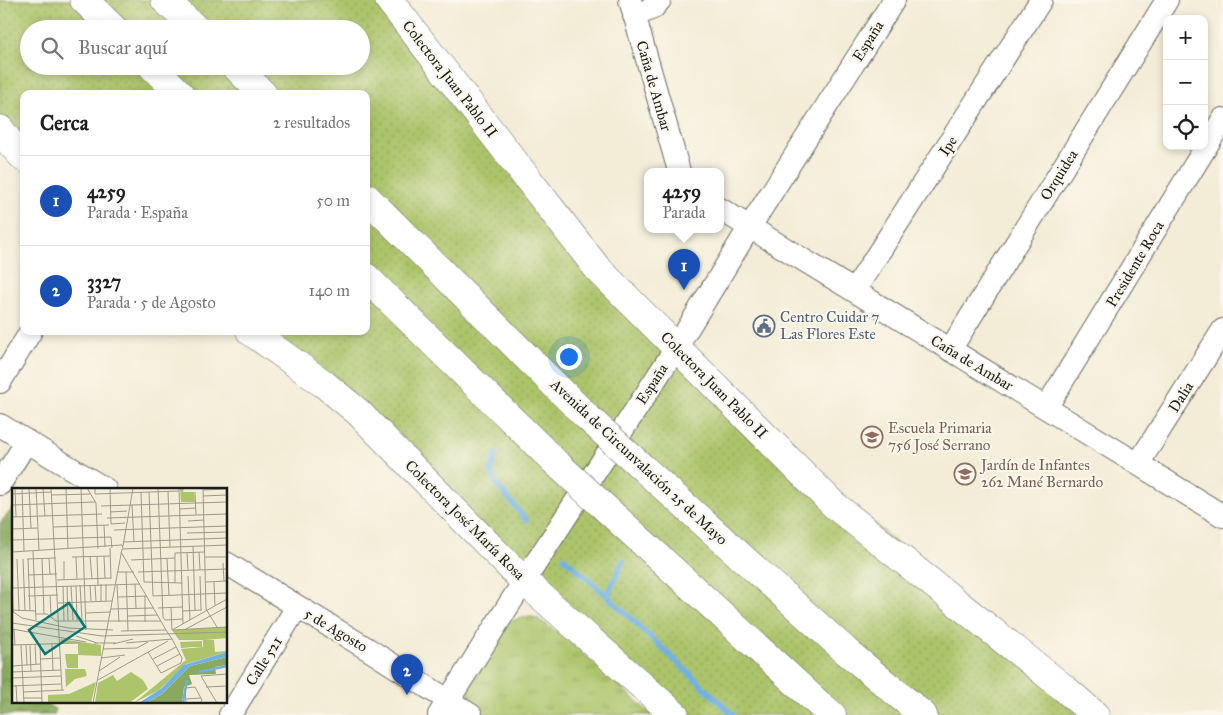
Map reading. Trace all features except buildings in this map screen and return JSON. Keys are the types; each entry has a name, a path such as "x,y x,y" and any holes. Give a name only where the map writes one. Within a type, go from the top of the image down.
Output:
{"main road":[{"path":"84,0 105,20"},
{"path":"165,0 186,20"},
{"path":"178,0 196,20"},
{"name":"Colectora Juan Pablo II","path":"389,0 597,268 834,505 1095,715"},
{"path":"161,75 176,90"},
{"path":"0,129 20,154"},
{"name":"Avenida de Circunvalación 25 de Mayo","path":"370,201 586,416 846,652 923,715"},
{"path":"370,281 554,461 827,711"},
{"name":"Colectora José María Rosa","path":"256,335 324,384 358,412 524,581 675,715"},
{"path":"846,652 944,715"}],"street":[{"path":"632,8 653,8 660,0"},
{"name":"España","path":"443,708 676,348 749,228 894,0"},
{"name":"Ipe","path":"854,291 1041,0"},
{"name":"Orquidea","path":"950,350 1168,0"},
{"name":"Caña de Ambar","path":"632,8 677,168"},
{"name":"Presidente Roca","path":"1046,408 1223,119"},
{"name":"Caña de Ambar","path":"724,212 1223,516"},
{"name":"Dalia","path":"1138,464 1223,330"},
{"path":"0,382 29,335"},
{"path":"0,424 103,488"},
{"path":"0,484 27,441"},
{"name":"5 de Agosto","path":"228,564 371,651 443,708 471,715"},
{"name":"Calle 521","path":"230,715 298,607"}],"green space":[{"path":"0,0 389,0 699,371 1095,715 675,715 254,335 370,335 370,90 20,90 20,153 0,129"},
{"path":"12,509 12,702 44,702 56,710 54,715 0,715 0,523"},
{"path":"529,616 538,619 565,638 652,715 489,715 478,707 471,699 468,689 511,621"}],"waterway":[{"path":"496,454 491,471 497,485 526,520"},
{"path":"564,558 733,715"},
{"path":"607,596 623,561"}],"place":[{"name":"4259","path":"684,290"},
{"name":"Centro Cuidar 7 Las Flores Este","path":"764,326"},
{"name":"Escuela Primaria 756 José Serrano","path":"872,437"},
{"name":"Jardín de Infantes 262 Mané Bernardo","path":"965,474"},
{"name":"3327","path":"407,695"}]}
